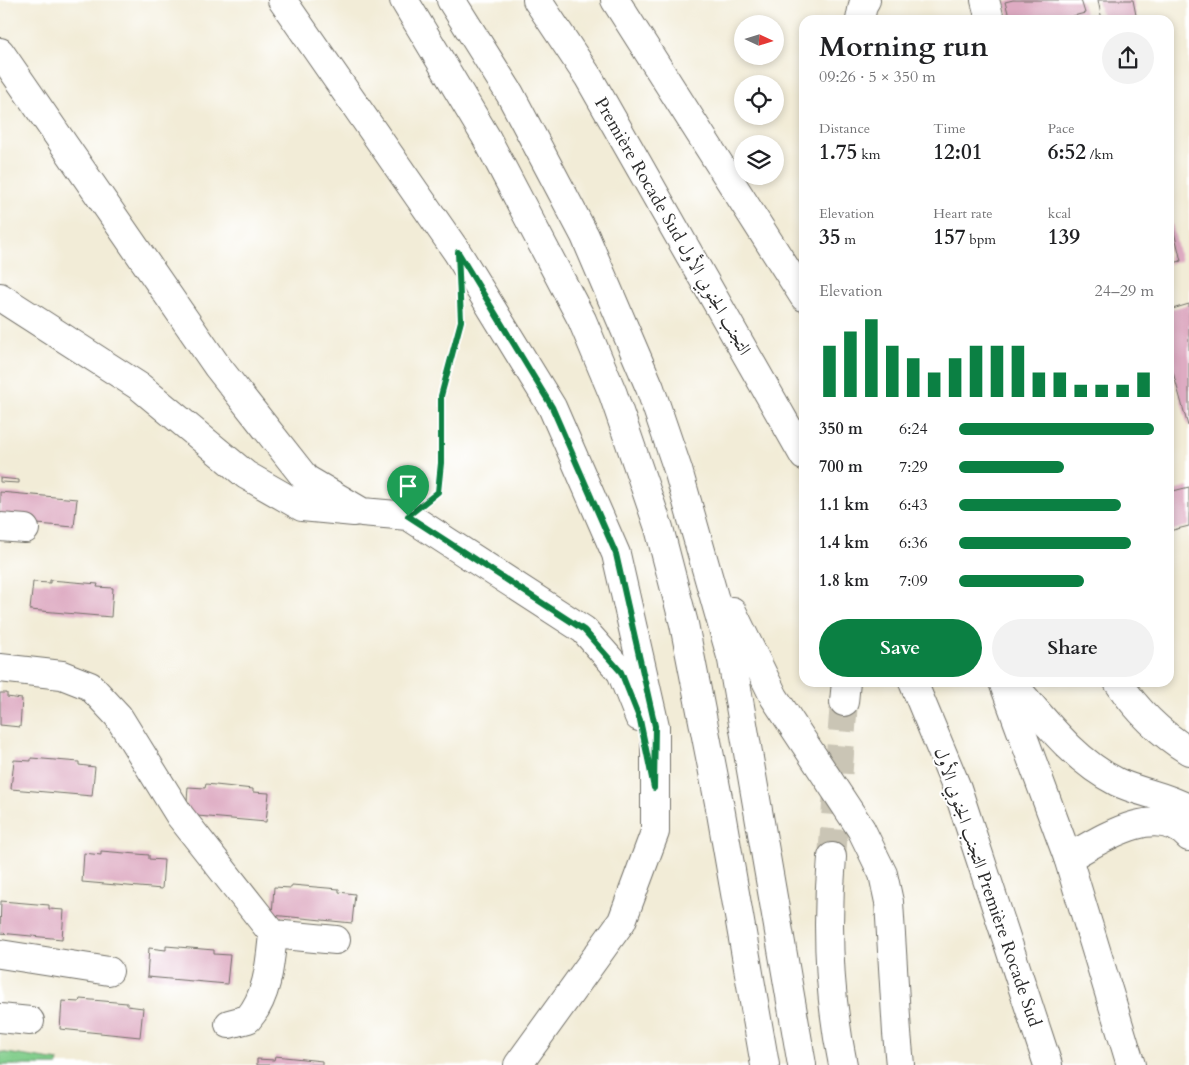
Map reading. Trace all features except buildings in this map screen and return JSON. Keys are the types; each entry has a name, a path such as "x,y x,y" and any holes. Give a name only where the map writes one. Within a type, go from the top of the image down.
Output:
{"main road":[{"path":"282,0 458,252 552,407 616,554 655,726 654,832 622,921 518,1065"},
{"path":"404,0 486,137 582,320 613,394 656,519 684,624 722,813 746,968 765,1065"},
{"path":"451,0 510,94 585,236 650,388 678,470 703,552 732,660 802,1065"},
{"name":"Première Rocade Sud التجنب الجنوبي الأول","path":"537,0 589,78 799,447"},
{"path":"615,0 799,289"},
{"path":"861,15 866,0"},
{"path":"985,0 989,15"},
{"path":"0,52 217,366 306,479 362,512"},
{"path":"0,296 140,386 246,475 302,507 408,516 584,630 621,672 640,720 654,788"},
{"path":"703,552 774,698 861,829 883,874 890,910 896,1034 900,1065"},
{"path":"0,668 62,675 90,686 118,716 180,816 272,934 270,960 262,1000 248,1019 229,1024"},
{"name":"التجنب الجنوبي الأول Première Rocade Sud","path":"915,687 957,788 1048,1065"},
{"path":"1005,687 1068,858 1131,1065"},
{"path":"1015,687 1068,746 1099,771 1135,790 1178,802 1189,809"},
{"path":"1121,687 1130,701 1175,742 1189,751"},
{"path":"1068,858 1100,840 1146,822 1160,822 1174,826 1189,837"},
{"path":"832,857 830,944 837,1037 843,1065"},
{"path":"272,934 336,940"},
{"path":"0,954 109,971"},
{"path":"0,1018 30,1021"}],"path":[{"path":"408,516 438,492 441,463 441,396 461,321 460,301"}],"green space":[{"path":"0,1052 59,1061 58,1065 0,1065"}],"tunnel":[{"path":"832,857 844,702"}],"route":[{"path":"458,252 552,407 616,554 655,726 654,788 640,720 621,672 584,630 408,516 438,492 441,463 441,396 461,321 458,252"}]}
